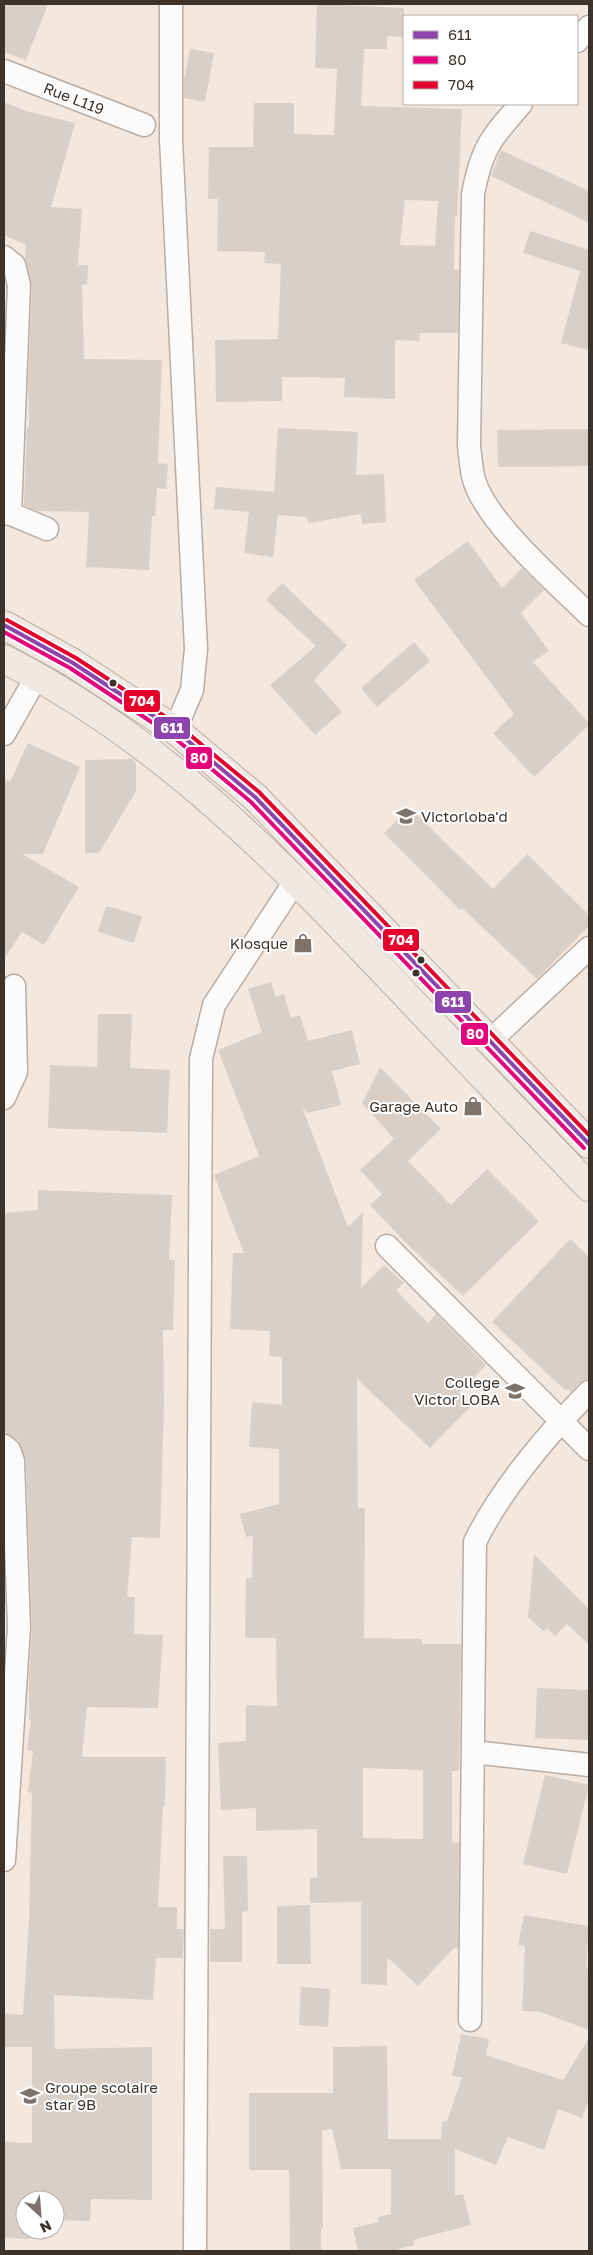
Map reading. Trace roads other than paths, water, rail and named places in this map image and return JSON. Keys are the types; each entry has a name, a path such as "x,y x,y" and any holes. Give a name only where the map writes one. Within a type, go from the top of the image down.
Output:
{"main road":[{"path":"4,625 73,663 174,730 255,796 589,1144"},
{"path":"4,659 96,711 159,757 296,880 589,1187"}],"street":[{"path":"171,4 171,150 196,649 192,690 174,730"},
{"path":"578,40 589,27"},
{"name":"Rue L119","path":"4,71 144,126"},
{"path":"521,105 493,135 479,163 473,194 469,446 473,478 485,501 514,540 589,615"},
{"path":"4,257 14,265 19,286 7,512 47,529"},
{"path":"4,734 37,676"},
{"path":"195,2251 202,1059 214,1005 296,880"},
{"path":"490,1041 589,948"},
{"path":"4,1098 16,1072 14,986"},
{"path":"387,1246 589,1449"},
{"path":"470,2020 475,1542 486,1520 561,1420 589,1392"},
{"path":"4,1446 9,1450 13,1461 11,1623 4,1860"},
{"path":"473,1752 589,1765"}],"place":[{"name":"Victorloba'd","path":"406,816"},
{"name":"Kiosque","path":"303,943"},
{"name":"Garage Auto","path":"473,1106"},
{"name":"College Victor LOBA","path":"515,1391"},
{"name":"Groupe scolaire star 9B","path":"30,2096"}]}
